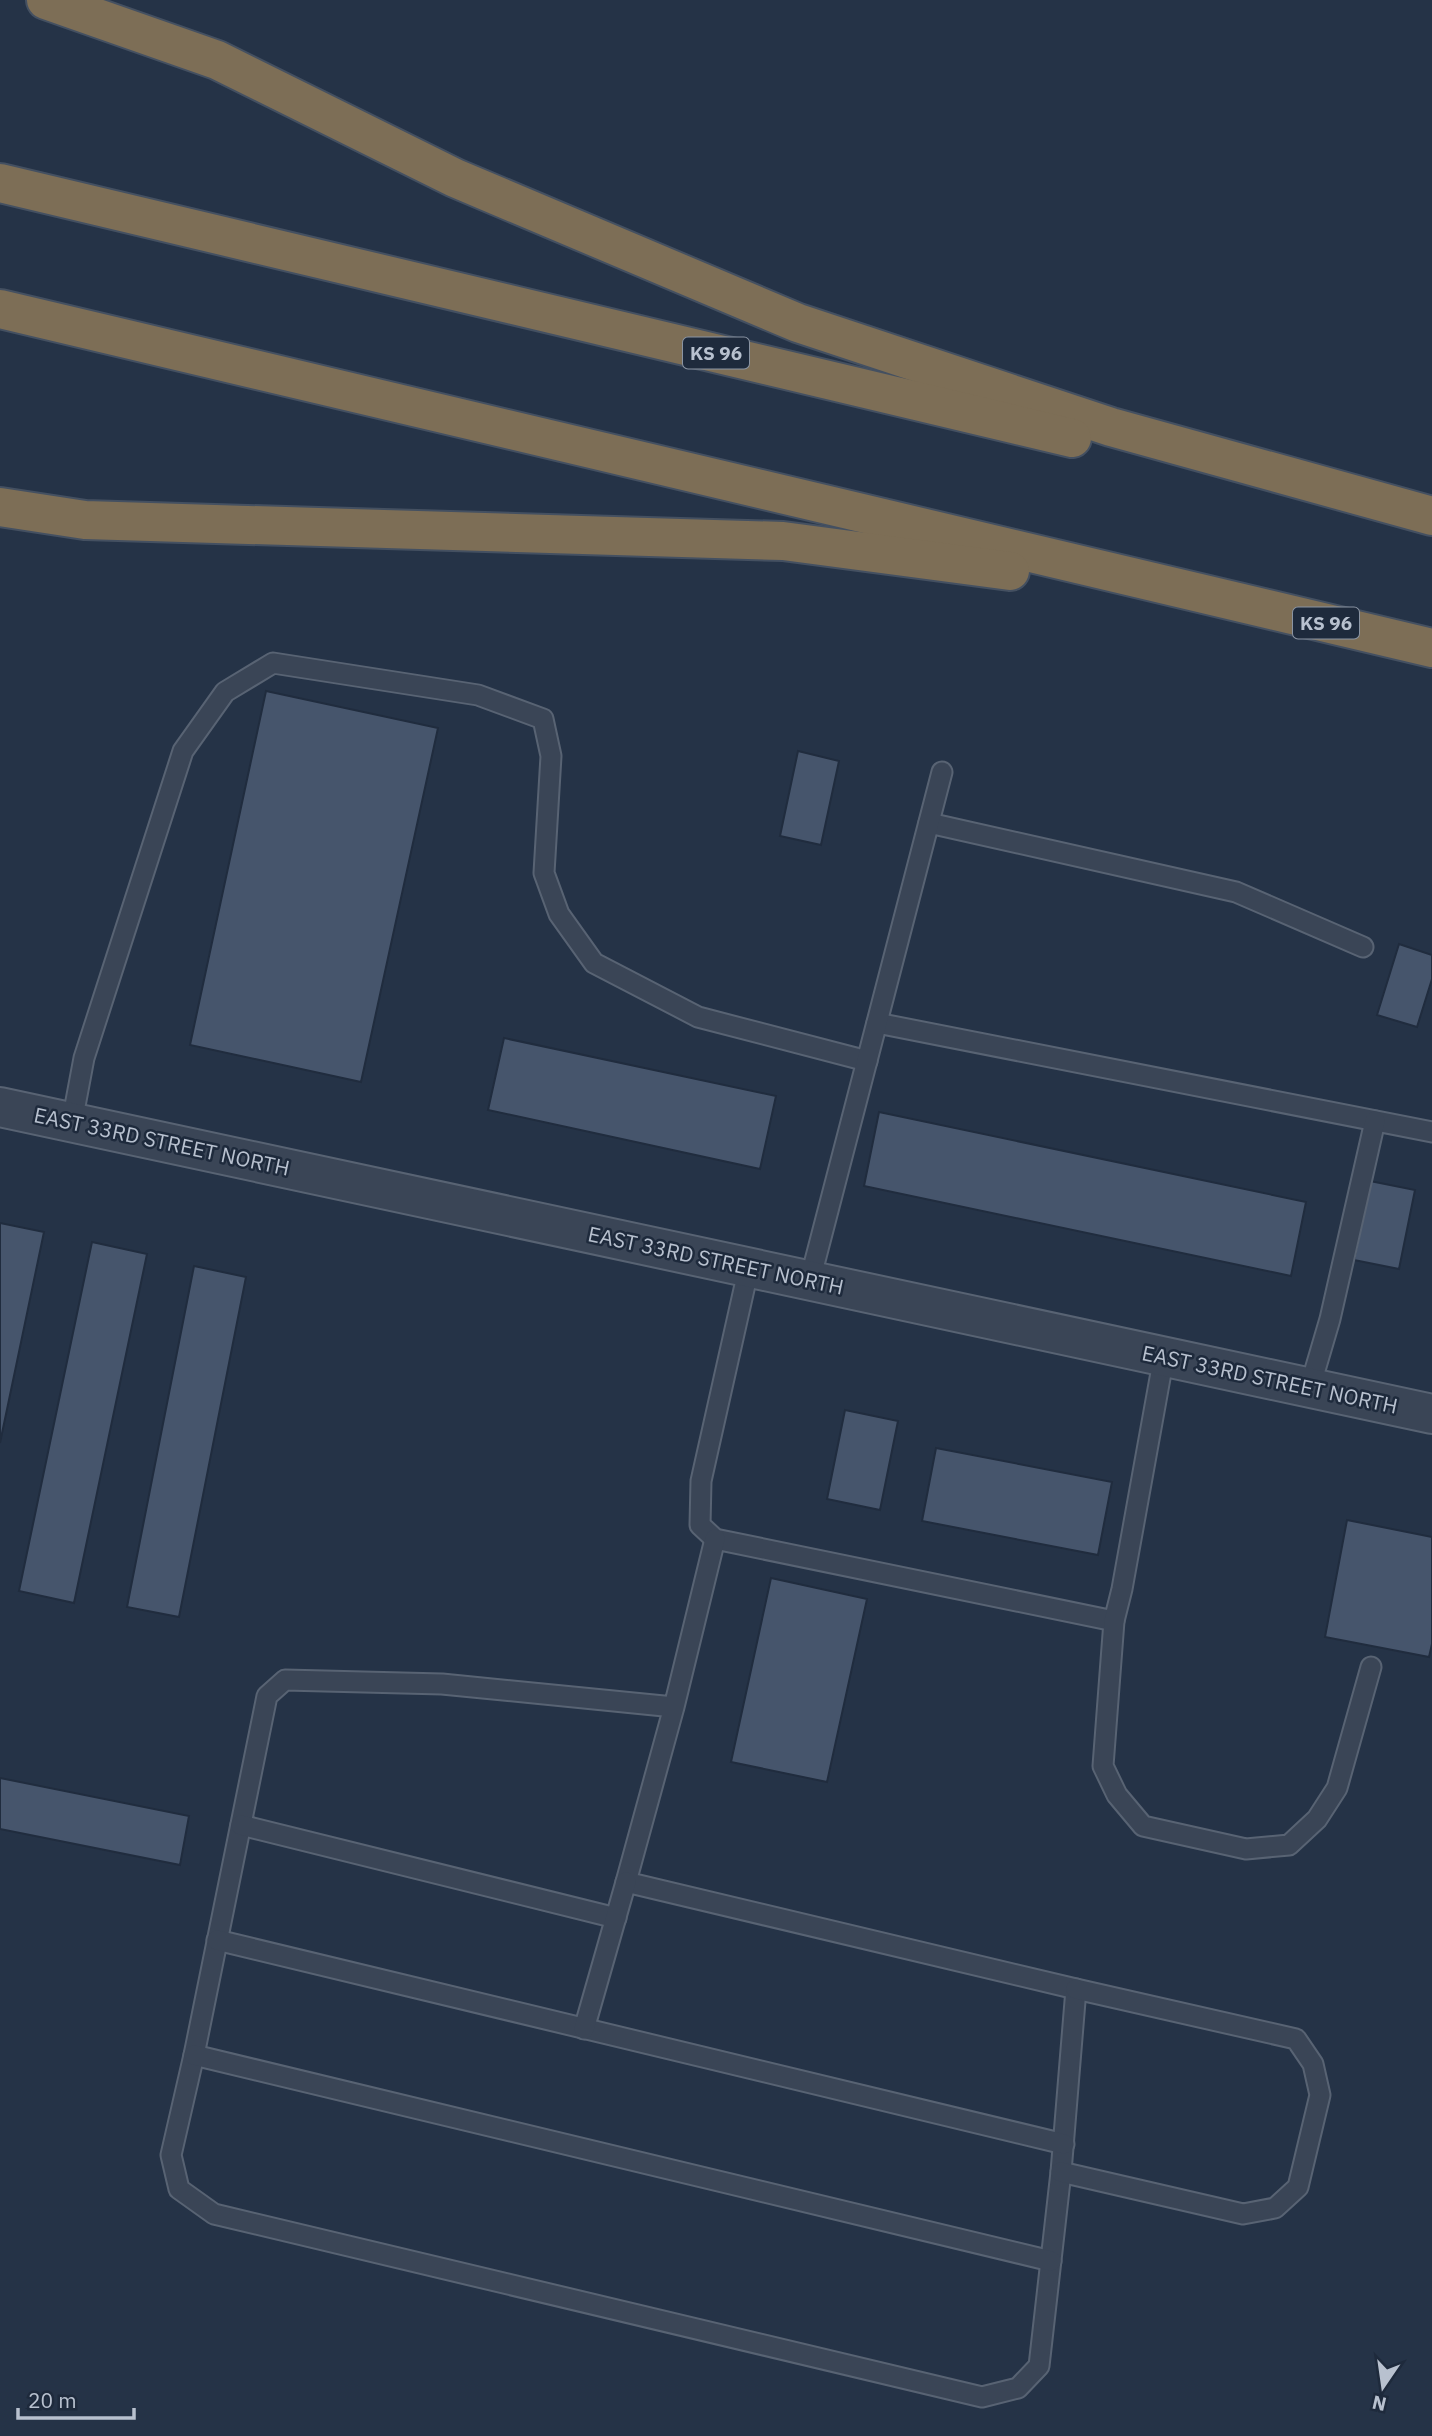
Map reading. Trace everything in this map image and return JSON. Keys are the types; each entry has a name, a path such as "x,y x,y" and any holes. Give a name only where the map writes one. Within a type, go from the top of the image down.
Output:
{"highway":[{"path":"46,0 216,60 455,178 798,323 1111,427 1432,516"},
{"name":"KS 96","path":"0,183 1432,523"},
{"name":"KS 96","path":"0,309 1432,648"},
{"path":"0,506 85,520 783,541 1220,599"}],"street":[{"name":"EAST 33RD STREET NORTH","path":"0,1107 1432,1414"}],"lane":[{"path":"72,1122 84,1058 183,751 225,692 273,663 478,695 543,719 551,756 544,873 559,915 594,963 698,1017 867,1061"},
{"path":"810,1280 942,772"},
{"path":"929,823 1236,892 1363,947"},
{"path":"877,1023 1432,1132"},
{"path":"1310,1387 1330,1319 1376,1121"},
{"path":"749,1267 701,1481 701,1525 715,1539 1114,1621"},
{"path":"1164,1356 1114,1621 1103,1766 1117,1796 1143,1826 1246,1849 1289,1845 1317,1819 1337,1788 1371,1667"},
{"path":"584,2029 674,1707 715,1539"},
{"path":"674,1707 442,1684 285,1679 267,1696 171,2155 179,2189 214,2214 227,2218 982,2397 1018,2388 1039,2366 1064,2144 1076,1989"},
{"path":"240,1825 616,1918"},
{"path":"626,1882 1296,2039 1313,2063 1320,2095 1298,2187 1275,2208 1243,2214 1061,2172"},
{"path":"217,1940 1064,2144"},
{"path":"194,2055 1051,2260"}],"building":[{"path":"266,691 438,728 361,1082 190,1045"},
{"path":"798,751 839,761 821,845 780,836"},
{"path":"1399,944 1432,955 1432,979 1417,1027 1377,1015"},
{"path":"504,1038 776,1096 760,1169 488,1110"},
{"path":"879,1112 1306,1202 1291,1276 864,1186"},
{"path":"1370,1181 1415,1190 1399,1269 1354,1260"},
{"path":"0,1223 44,1232 0,1443"},
{"path":"92,1242 147,1254 74,1603 19,1591"},
{"path":"194,1266 246,1277 179,1617 127,1607"},
{"path":"845,1410 898,1421 880,1510 827,1499"},
{"path":"936,1448 1112,1482 1098,1555 922,1521"},
{"path":"1347,1520 1432,1537 1432,1644 1429,1657 1325,1637"},
{"path":"771,1578 867,1599 827,1782 731,1762"},
{"path":"0,1778 189,1816 180,1865 0,1829"}]}
